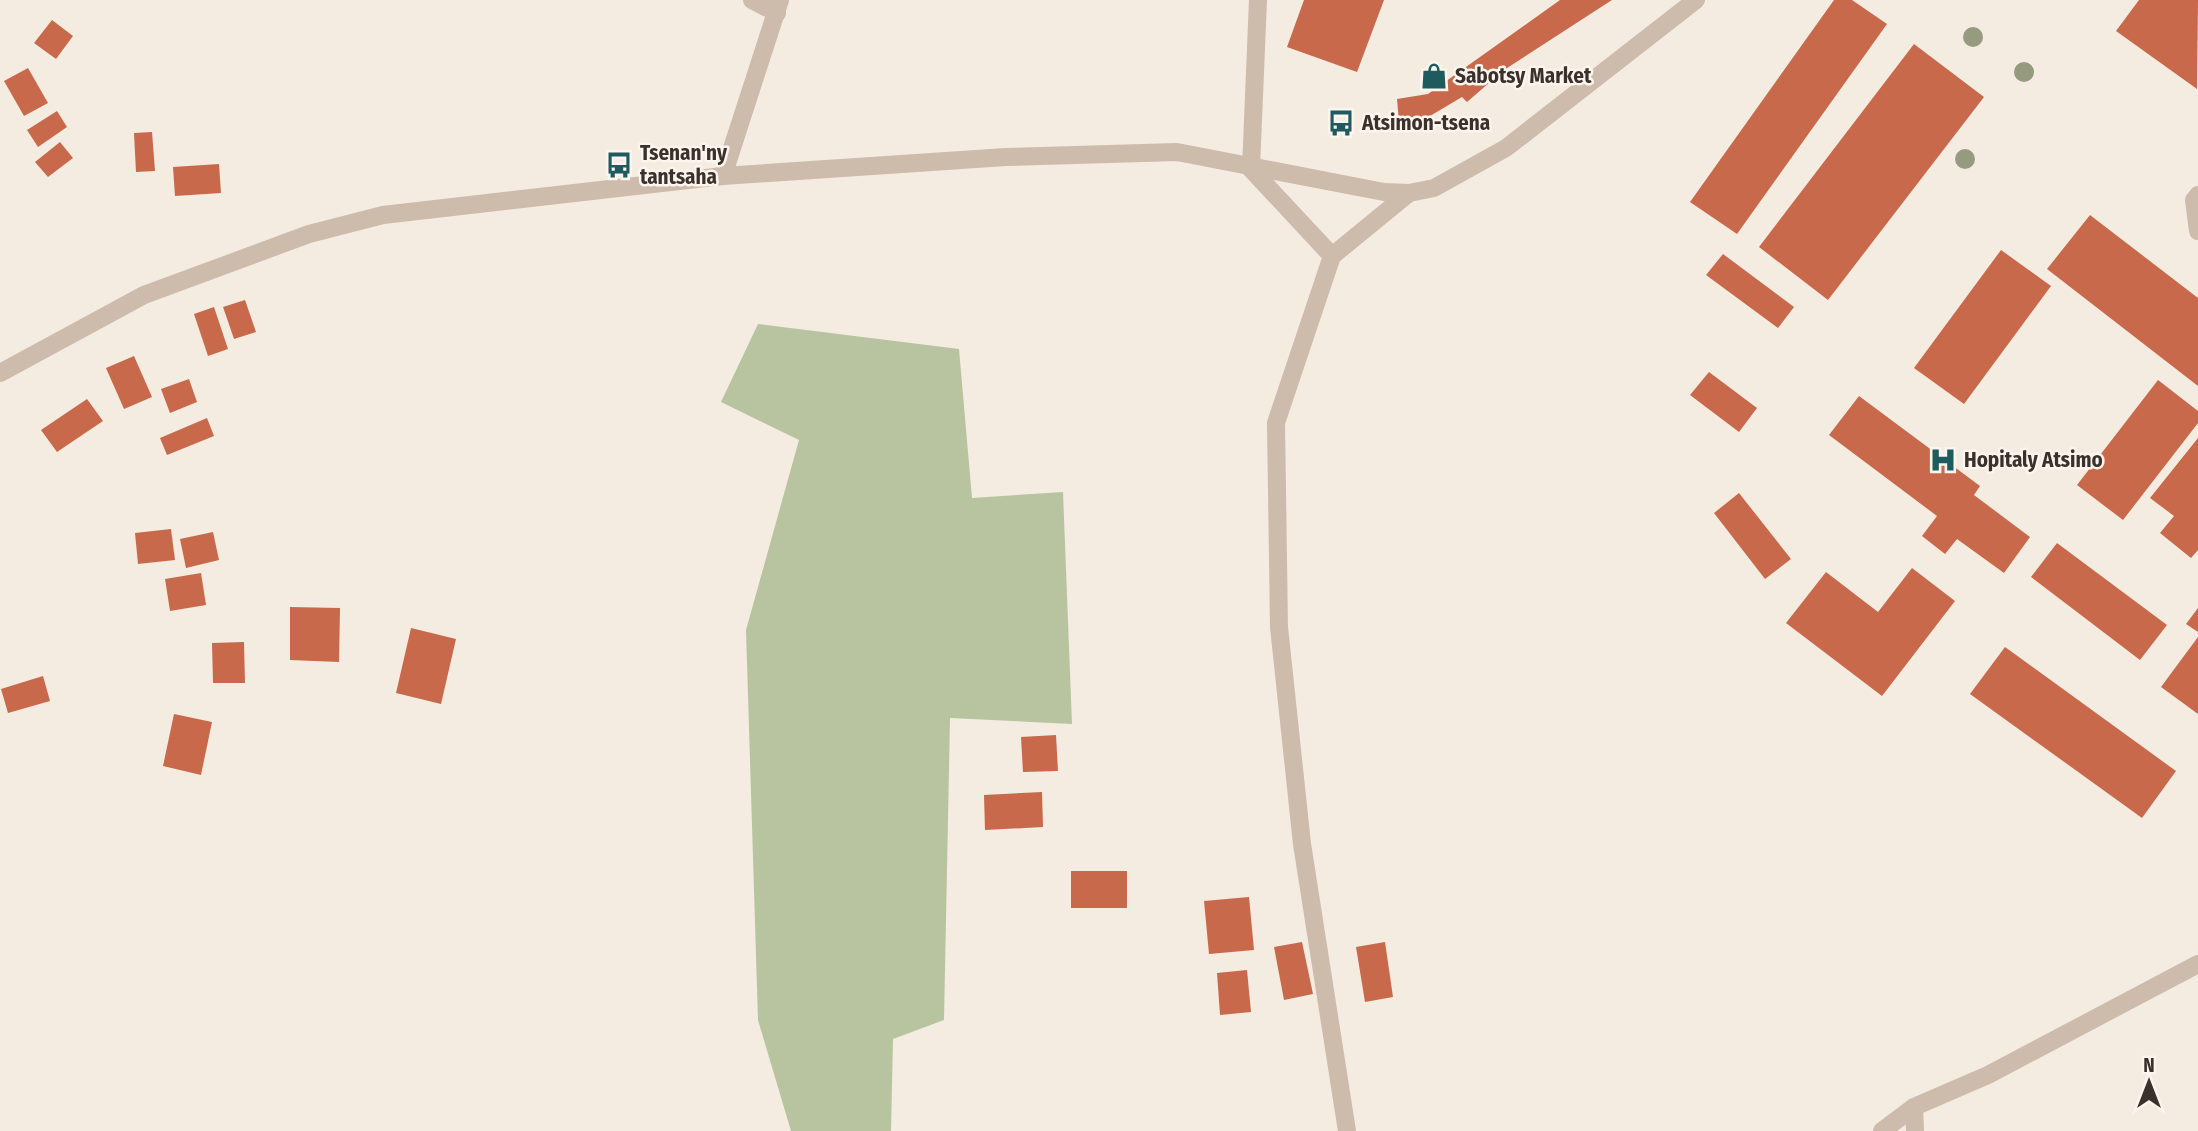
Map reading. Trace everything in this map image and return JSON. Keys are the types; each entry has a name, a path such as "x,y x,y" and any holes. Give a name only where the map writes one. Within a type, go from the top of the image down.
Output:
{"street":[{"path":"723,176 779,6 752,0"},
{"path":"1258,0 1251,168 1332,256"},
{"path":"0,373 144,295 339,225 383,215 723,176 1006,157 1177,152 1251,168 1409,194 1434,188 1506,148 1696,0"},
{"path":"1348,1131 1302,844 1279,613 1276,423 1332,256 1409,194"},
{"path":"2198,195 2194,201 2198,231"},
{"path":"1882,1131 1914,1107 1987,1075 2198,964"},
{"path":"1914,1107 1914,1131"}],"green space":[{"path":"758,324 959,349 972,498 1063,492 1072,724 950,718 944,1020 893,1039 891,1131 791,1131 758,1020 746,630 799,440 721,402"}],"building":[{"path":"1304,0 1384,0 1357,72 1287,47"},
{"path":"1560,0 1612,0 1504,70 1467,102 1462,97 1430,116 1399,122 1397,99 1428,94"},
{"path":"1834,0 1852,0 1887,24 1737,234 1690,202"},
{"path":"2139,0 2198,0 2197,89 2116,31"},
{"path":"52,20 73,36 56,59 34,43"},
{"path":"1914,44 1984,97 1828,300 1759,247"},
{"path":"28,68 48,103 24,116 4,81"},
{"path":"57,111 67,127 38,147 27,130"},
{"path":"152,132 155,171 136,172 134,133"},
{"path":"60,142 73,158 48,177 35,162"},
{"path":"219,164 221,193 175,196 173,167"},
{"path":"2090,215 2198,298 2198,386 2047,269"},
{"path":"2001,250 2051,286 1964,404 1914,368"},
{"path":"1723,254 1794,307 1778,328 1706,275"},
{"path":"245,300 256,332 234,339 223,307"},
{"path":"214,307 228,349 208,356 194,314"},
{"path":"134,356 152,397 124,409 106,368"},
{"path":"1709,372 1757,408 1739,432 1690,395"},
{"path":"189,379 197,402 170,413 161,389"},
{"path":"2158,380 2198,411 2198,423 2123,520 2077,485"},
{"path":"1859,396 1980,486 1974,495 2030,537 2004,573 1957,539 1945,554 1922,536 1937,516 1829,435"},
{"path":"87,399 103,421 57,452 41,430"},
{"path":"207,418 214,436 167,455 160,438"},
{"path":"2198,438 2198,550 2191,558 2160,533 2174,516 2150,498"},
{"path":"1739,493 1791,559 1765,579 1714,513"},
{"path":"171,529 175,560 138,564 135,533"},
{"path":"213,532 219,560 186,568 180,539"},
{"path":"2057,543 2167,625 2140,660 2031,577"},
{"path":"1912,568 1955,601 1882,696 1786,623 1826,572 1878,612"},
{"path":"201,573 206,605 170,611 165,579"},
{"path":"290,607 340,608 339,662 290,660"},
{"path":"2198,608 2198,632 2186,624"},
{"path":"411,628 456,639 441,704 396,693"},
{"path":"2198,637 2198,714 2161,687"},
{"path":"244,642 245,683 213,683 212,643"},
{"path":"2005,647 2176,771 2142,818 1970,694"},
{"path":"43,676 50,701 8,713 1,689"},
{"path":"174,714 212,722 201,775 163,766"},
{"path":"1056,735 1058,771 1023,772 1021,737"},
{"path":"1042,792 1043,827 985,830 984,795"},
{"path":"1071,871 1127,871 1127,908 1071,908"},
{"path":"1249,897 1254,950 1209,954 1204,901"},
{"path":"1302,942 1313,994 1284,1000 1274,947"},
{"path":"1385,942 1393,997 1365,1002 1356,947"},
{"path":"1247,970 1251,1012 1220,1015 1217,973"}],"place":[{"name":"Sabotsy Market","path":"1434,76"},
{"name":"Atsimon-tsena","path":"1341,123"},
{"name":"Tsenan'ny tantsaha","path":"619,165"},
{"name":"Hopitaly Atsimo","path":"1943,460"}]}
